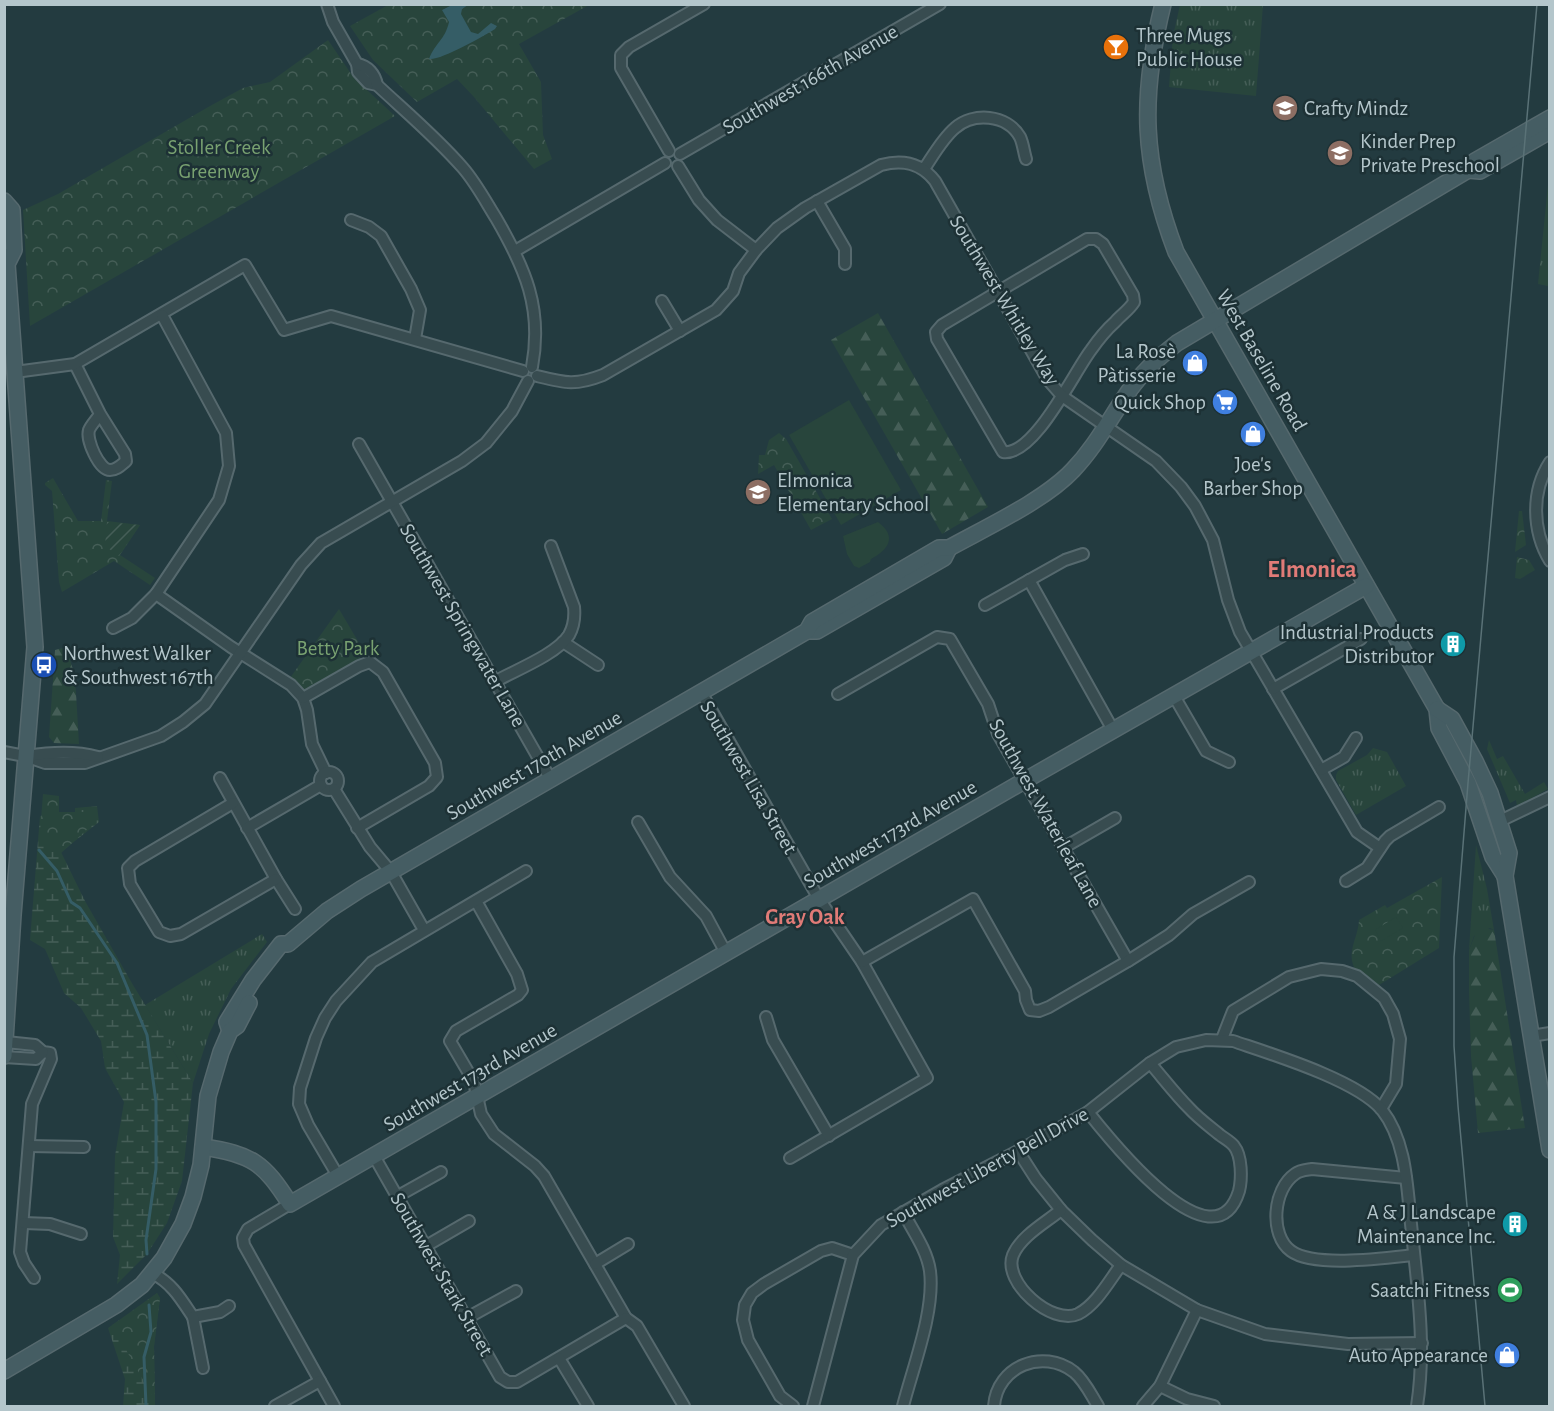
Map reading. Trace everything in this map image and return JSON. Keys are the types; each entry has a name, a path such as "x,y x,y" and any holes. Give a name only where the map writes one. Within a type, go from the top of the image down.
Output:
{"main road":[{"name":"West Baseline Road","path":"1163,4 1153,45 1147,89 1147,128 1149,153 1159,203 1173,244 1214,320 1437,709 1439,728 1468,783 1493,857 1505,876"},
{"name":"Southwest 170th Avenue","path":"4,1371 116,1305 142,1285 168,1250 186,1217 197,1184 211,1085 230,1031 228,1022 252,980 281,944 288,944 327,911 391,872 807,631 812,622 821,616 939,548 949,548 1040,497 1062,481 1091,451 1129,391 1160,356 1177,342 1468,170 1475,161 1550,118"},
{"name":"Southwest 170th Avenue","path":"1468,170 1480,171 1550,131"},
{"path":"4,201 12,210 14,250 6,262 35,647 25,756 5,1052"},
{"name":"Southwest 173rd Avenue","path":"290,1204 1366,586"},
{"name":"West Baseline Road","path":"1437,709 1452,719 1475,761 1500,821 1509,853 1505,876 1550,1150"},
{"path":"203,1147 233,1152 256,1162 270,1175 290,1204"}],"street":[{"path":"4,752 45,763 85,763 140,745 161,736 183,722 205,704 301,565 321,543 462,461 486,443 512,411 530,374 536,335 533,300 515,251 465,170 439,142 377,85 375,77 364,65 357,63 333,22 327,4"},
{"path":"678,166 681,161 621,68 621,55 629,46 704,4"},
{"name":"Southwest 166th Avenue","path":"674,153 940,4"},
{"path":"15,372 75,364 245,265 284,330 331,316 530,374 566,383 585,382 603,375 716,310 733,291 739,273 756,250 777,228 818,201 881,165 894,162 911,163 924,169 953,130 971,119 994,118 1010,126 1020,137 1026,159"},
{"path":"674,153 664,156 665,163 670,167 678,166"},
{"path":"515,251 665,163"},
{"path":"678,166 705,207 717,220 756,250"},
{"name":"Southwest Whitley Way","path":"924,169 935,181 1048,380 1062,396 1156,461 1195,506 1213,540 1228,600 1240,632 1357,832 1380,848"},
{"path":"818,201 845,249 845,264"},
{"path":"351,220 369,227 381,236 411,289 420,310 415,339"},
{"path":"1087,239 1096,239 1103,244 1133,295 1134,302 1105,331 1062,396 1033,437 1011,453 1003,452 937,339 936,332 942,325 1087,239"},
{"path":"662,301 680,331"},
{"path":"113,627 132,618 156,594 219,500 229,466 226,432 162,315"},
{"path":"75,364 100,414 125,453 126,461 118,468 109,470 104,468 89,443 89,430 100,414"},
{"name":"Southwest Springwater Lane","path":"359,444 551,780"},
{"path":"1550,462 1545,469 1536,501 1539,535 1550,561"},
{"path":"496,681 563,642 569,634 573,624 574,607 550,546"},
{"path":"985,605 1065,560 1083,554"},
{"path":"1029,580 1113,730"},
{"path":"156,594 240,653 291,685 303,698 312,744 326,773"},
{"name":"Southwest Waterleaf Lane","path":"838,693 937,637 943,636 950,639 988,704 998,734 1128,961"},
{"path":"1273,690 1361,639"},
{"path":"563,642 598,665"},
{"path":"303,698 370,662 383,672 435,763 437,777 429,786 357,828"},
{"name":"Southwest Lisa Street","path":"701,692 819,899 862,962 927,1078 829,1136"},
{"path":"1174,696 1206,751 1229,762"},
{"path":"1321,770 1344,757 1356,738"},
{"path":"332,772 337,777 338,784 334,789 327,790 321,785 321,779 326,773 332,772"},
{"path":"220,778 295,909"},
{"path":"247,828 321,785"},
{"path":"334,789 370,848 391,872 424,930"},
{"path":"1500,821 1550,797"},
{"path":"233,803 135,861 128,868 130,884 159,932 170,936 181,934 276,879"},
{"path":"1346,881 1367,868 1390,836 1439,807"},
{"path":"1063,848 1115,818"},
{"path":"638,822 670,877 706,916 726,953"},
{"path":"338,1176 308,1125 299,1104 300,1088 316,1038 336,1001 363,970 384,953 526,871"},
{"path":"862,962 973,899 1025,991 1030,1010 1039,1011 1128,961 1169,934 1193,914 1249,882"},
{"path":"476,901 517,974 522,990 518,995 456,1031 450,1041 474,1082 481,1114 494,1134 535,1166 544,1176 626,1317 637,1326 684,1407"},
{"path":"1222,1039 1233,1011 1289,977 1321,969 1342,971 1356,976 1371,985 1384,998 1393,1014 1400,1039 1396,1084 1381,1109"},
{"path":"766,1017 773,1040 829,1136 790,1158"},
{"path":"1531,1036 1550,1033"},
{"name":"Southwest Liberty Bell Drive","path":"813,1407 854,1255 881,1226 942,1190 1088,1112 1150,1063 1176,1047 1222,1039 1305,1066 1359,1092 1381,1109 1395,1131 1406,1178 1421,1315 1422,1375 1417,1407"},
{"path":"5,1052 35,1045 43,1052 50,1053 51,1059 32,1104 21,1258 34,1278"},
{"path":"1088,1112 1147,1180 1174,1200 1191,1211 1201,1214 1217,1215 1227,1210 1236,1199 1241,1184 1239,1161 1234,1146 1189,1109 1150,1063"},
{"path":"29,1146 84,1147"},
{"path":"1018,1151 1060,1210 1121,1265 1197,1310 1265,1334 1348,1344 1422,1343"},
{"name":"Southwest Stark Street","path":"374,1156 500,1377 508,1382 517,1382 559,1358"},
{"path":"1406,1178 1312,1169 1302,1171 1288,1180 1281,1192 1276,1225 1282,1241 1291,1251 1300,1256 1362,1260 1414,1255"},
{"path":"398,1196 441,1172"},
{"path":"290,1204 248,1229 243,1238 244,1245 334,1407"},
{"path":"1060,1210 1022,1242 1012,1257 1012,1269 1018,1283 1028,1295 1047,1311 1069,1317 1079,1314 1090,1306 1121,1265"},
{"path":"903,1212 924,1250 930,1269 931,1290 927,1317 903,1407"},
{"path":"426,1246 469,1221"},
{"path":"24,1223 50,1224 81,1234"},
{"path":"595,1264 628,1244"},
{"path":"793,1407 780,1396 748,1340 743,1320 745,1305 752,1293 764,1284 821,1251 832,1248 854,1255"},
{"path":"152,1273 174,1288 194,1317 203,1368"},
{"path":"467,1318 516,1291"},
{"path":"194,1317 220,1312 229,1306"},
{"path":"1143,1407 1161,1386 1197,1310"},
{"path":"588,1407 559,1358 626,1317"},
{"path":"994,1407 1000,1386 1006,1376 1028,1362 1045,1361 1062,1365 1074,1372 1098,1407"},
{"path":"275,1407 320,1381"},
{"path":"1161,1386 1187,1400 1214,1407"}],"green space":[{"path":"388,5 589,5 519,44 541,82 543,135 552,159 534,169 457,79 417,102 373,60 350,26"},
{"path":"1180,5 1263,5 1256,96 1169,87 1173,36"},
{"name":"Stoller Creek Greenway","path":"328,40 354,78 395,116 30,326 23,210 58,194 243,88 270,82"},
{"path":"1549,175 1550,284 1548,286 1538,284"},
{"path":"878,313 988,507 942,534 831,340"},
{"path":"849,400 901,490 841,525 789,435"},
{"path":"779,433 786,439 832,519 811,530 774,465 758,474 759,455 765,455 769,440"},
{"path":"53,478 78,521 101,521 106,480 112,481 107,521 140,525 120,555 155,578 150,585 114,561 62,592 59,582 52,491 45,485"},
{"path":"1519,511 1522,511 1526,545 1515,552"},
{"path":"107,522 140,525 119,556 105,546"},
{"path":"878,522 888,533 886,547 870,562 859,568 854,566 847,554 843,536"},
{"path":"1517,557 1529,560 1535,570 1520,579 1515,578"},
{"name":"Betty Park","path":"339,609 362,648 362,655 358,661 309,689 303,689 290,678"},
{"path":"66,647 75,676 79,744 54,743 49,737 55,650"},
{"path":"1489,740 1497,759 1503,756 1525,794 1544,782 1548,789 1517,806 1516,800 1510,803 1487,749"},
{"path":"1373,748 1387,752 1406,786 1356,815 1336,780 1336,775 1338,771 1367,755"},
{"path":"43,794 59,796 59,812 91,812 92,825 60,854 40,832"},
{"path":"97,806 99,822 61,852 85,901 133,985 193,1083 182,1181 167,1223 147,1254 117,1284 120,1255 113,1237 115,1156 124,1102 105,1068 101,1041 81,1008 64,993 45,949 30,940 40,816 75,816 75,808"},
{"path":"1476,845 1494,930 1490,928 1474,936 1469,950"},
{"path":"1442,877 1439,948 1379,985 1355,969 1352,951 1359,920 1385,905 1387,908"},
{"path":"1396,917 1403,928 1381,941 1375,930"},
{"path":"1484,928 1494,930 1525,1128 1478,1133 1471,1056 1469,950 1477,930"},
{"path":"262,934 267,942 231,989 209,1034 193,1083 145,1005"},
{"path":"157,1293 160,1298 154,1346 155,1406 123,1406 125,1379 108,1328"},
{"path":"157,1293 160,1298 154,1346 155,1401 112,1325 138,1309"}],"water":[{"path":"454,4 468,5 462,9 461,14 471,32 478,34 491,23 497,26 462,47 435,59 429,59 449,22 442,10"}],"waterway":[{"path":"39,850 57,871 71,902 80,908 117,963 147,1035 156,1102 156,1169 146,1240 147,1254"},
{"path":"146,1406 144,1357 151,1332 149,1305"}],"tram line":[{"path":"1485,1406 1458,1106 1454,1046 1454,957 1537,4"}],"place":[{"name":"Three Mugs Public House","path":"1116,47"},
{"name":"Crafty Mindz","path":"1285,108"},
{"name":"Kinder Prep Private Preschool","path":"1340,153"},
{"name":"La Rosè Pàtisserie","path":"1195,363"},
{"name":"Quick Shop","path":"1225,402"},
{"name":"Joe's Barber Shop","path":"1253,434"},
{"name":"Elmonica Elementary School","path":"758,492"},
{"name":"Industrial Products Distributor","path":"1453,644"},
{"name":"Northwest Walker & Southwest 167th","path":"44,665"},
{"name":"A & J Landscape Maintenance Inc.","path":"1515,1224"},
{"name":"Saatchi Fitness","path":"1510,1290"},
{"name":"Auto Appearance","path":"1507,1355"}],"district":[{"name":"Elmonica","path":"1312,569"},
{"name":"Gray Oak","path":"805,916"}]}
